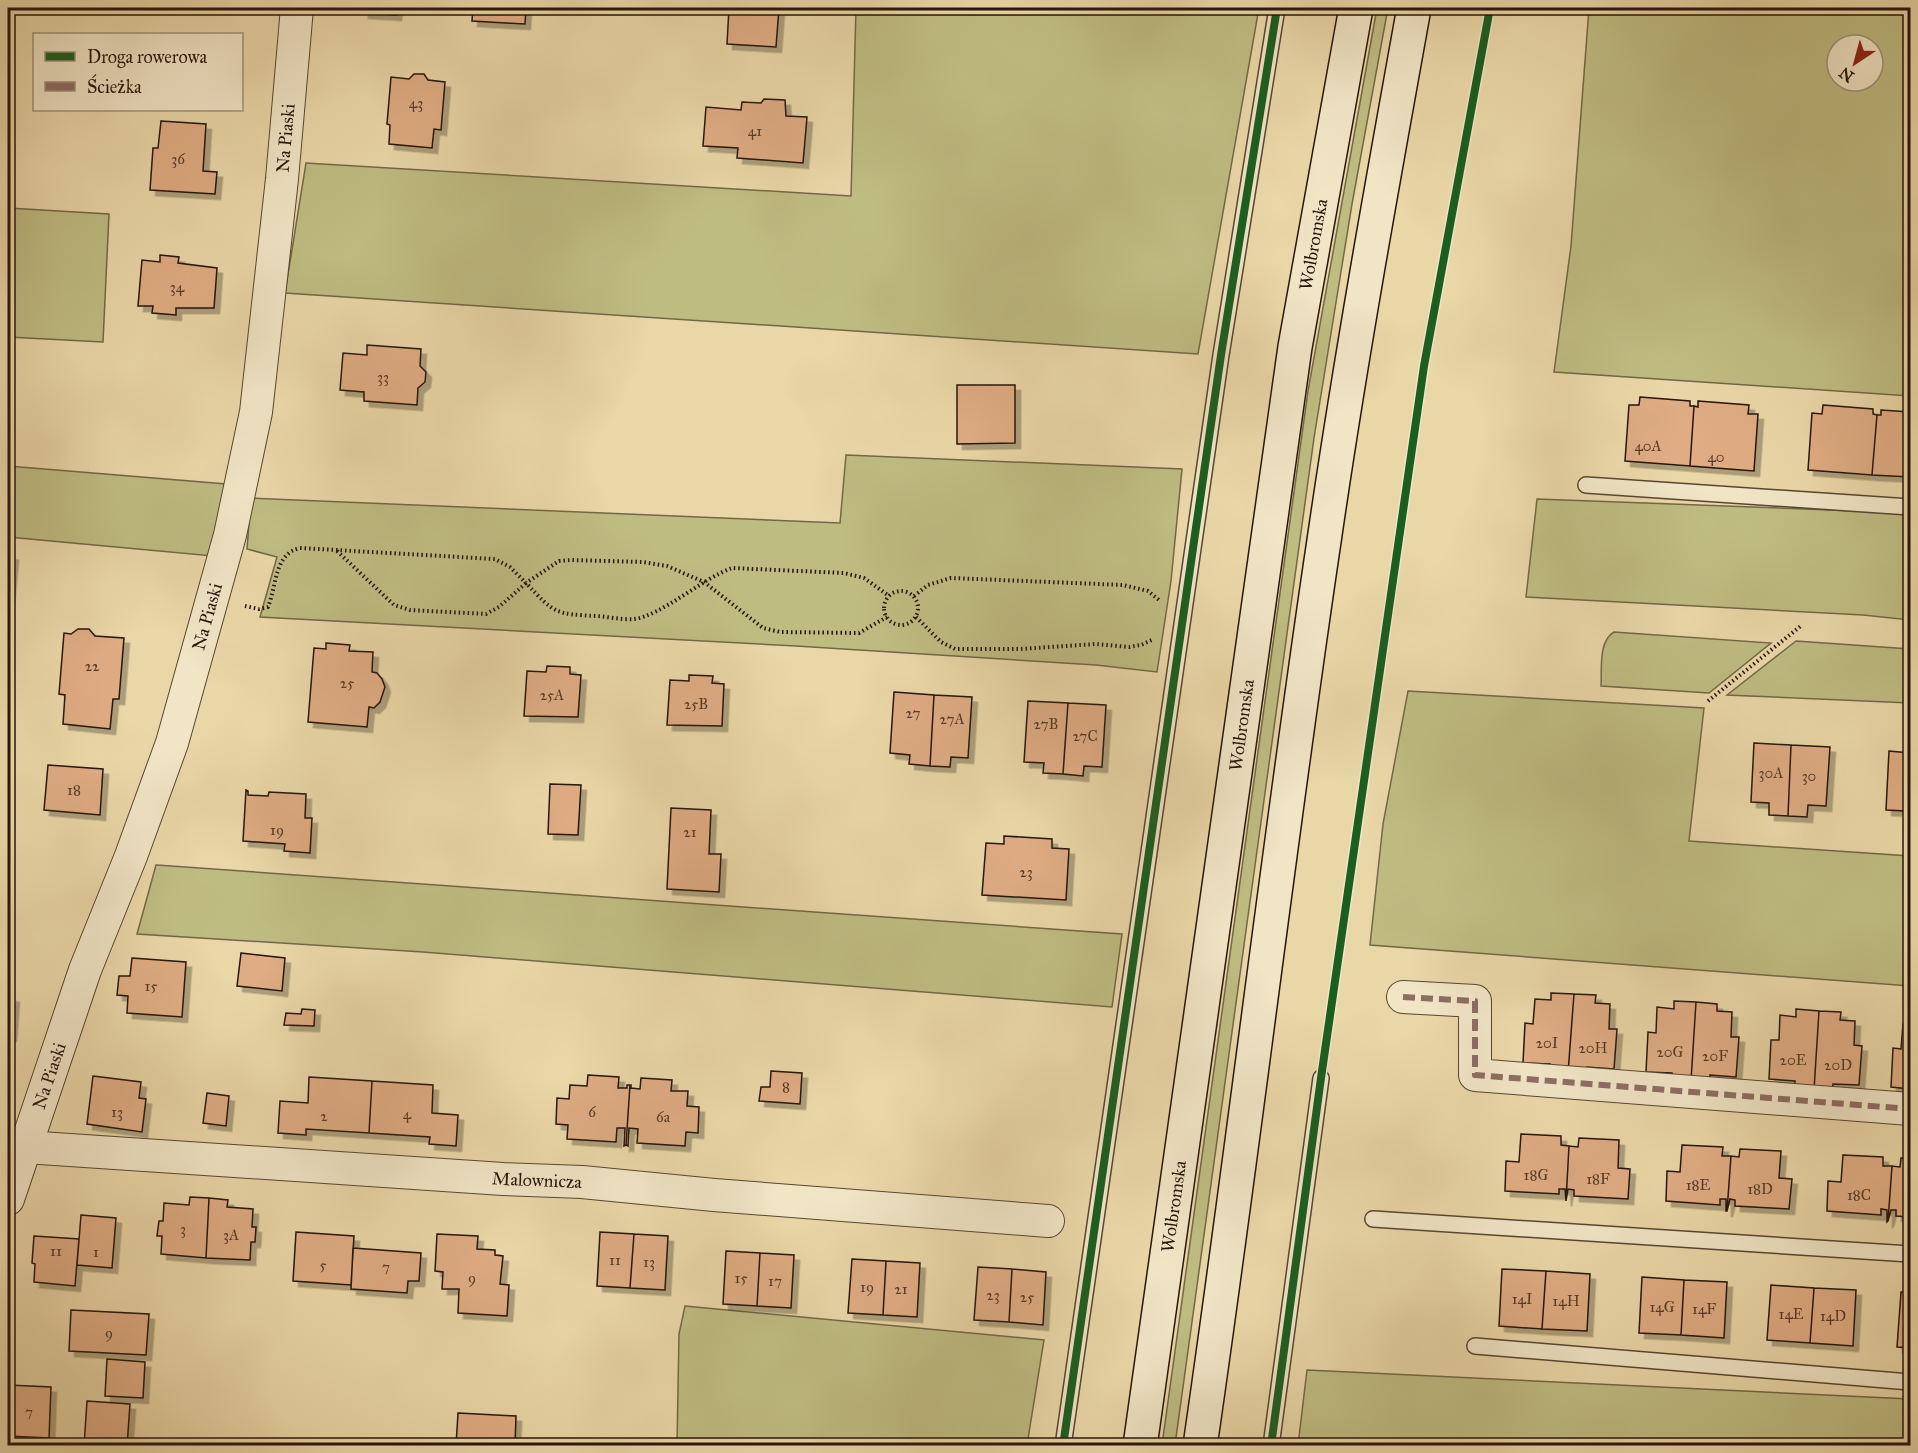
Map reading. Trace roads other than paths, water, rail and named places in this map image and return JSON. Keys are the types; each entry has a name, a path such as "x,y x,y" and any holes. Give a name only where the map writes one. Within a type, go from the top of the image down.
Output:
{"main road":[{"name":"Wolbromska","path":"1140,1446 1234,765 1295,347 1356,8"},
{"path":"1200,1446 1228,1257 1324,540 1378,208 1414,8"}],"street":[{"name":"Na Piaski","path":"8,1198 85,970 131,856 172,743 230,535 256,412 282,179 297,8"},
{"path":"1403,997 1475,1001 1475,1075 1911,1109"},
{"name":"Malownicza","path":"24,1147 582,1182 714,1195 1048,1221"}],"lane":[{"path":"1063,1446 1221,355 1277,8"},
{"path":"1586,485 1911,507"},
{"path":"1271,1446 1321,1078"},
{"path":"1373,1219 1911,1254"},
{"path":"1475,1346 1911,1383"}]}
